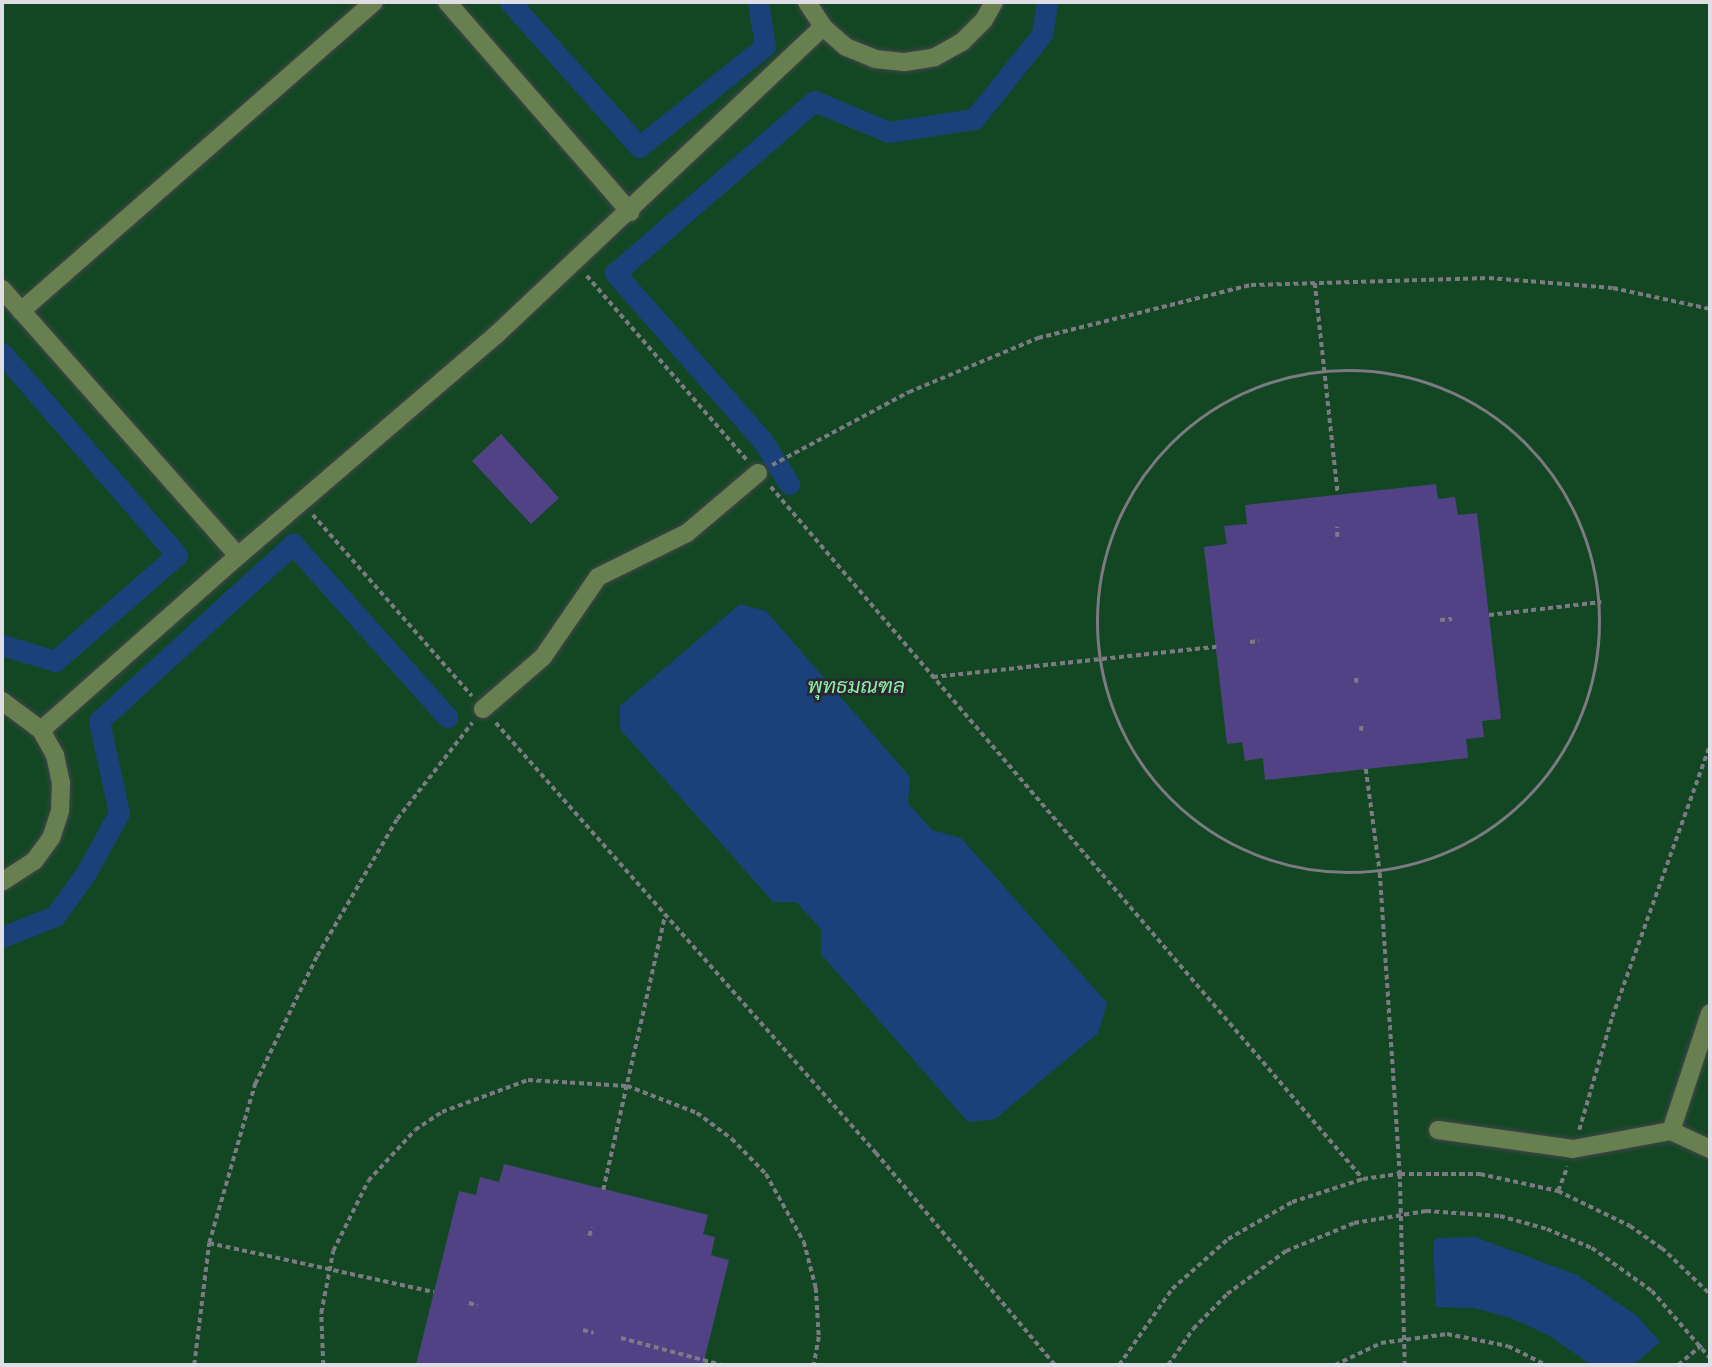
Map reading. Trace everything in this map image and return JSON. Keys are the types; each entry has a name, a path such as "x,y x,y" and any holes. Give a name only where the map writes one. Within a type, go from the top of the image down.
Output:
{"street":[{"path":"21,311 374,2"},
{"path":"447,2 630,212"},
{"path":"807,2 823,27 846,47 875,59 905,62 935,57 962,42 984,20 994,2"},
{"path":"41,730 238,556 496,335 630,212 823,27"},
{"path":"2,289 238,556"},
{"path":"483,709 543,657 598,577 687,533 758,473"},
{"path":"2,701 41,730 55,755 61,783 60,811 51,838 34,861 2,882"},
{"path":"1671,1131 1710,1013"},
{"path":"1438,1130 1573,1149 1671,1131 1710,1149"}],"path":[{"path":"574,261 1363,1180"},
{"path":"758,473 909,392 1038,338 1251,285 1489,278 1612,288 1710,309"},
{"path":"1315,284 1338,495"},
{"path":"1325,371 1391,374 1442,390 1510,430 1555,479 1574,514 1586,538 1601,602 1595,679 1586,703 1567,751 1519,811 1455,853 1380,873 1303,871 1230,845 1169,797 1124,734 1100,660 1099,592 1112,539 1150,467 1211,413 1258,387 1325,371"},
{"path":"302,502 876,1153 1055,1365"},
{"path":"1337,527 1337,537"},
{"path":"1489,615 1601,602"},
{"path":"1440,620 1452,619"},
{"path":"1250,642 1259,641"},
{"path":"933,677 1216,648"},
{"path":"1356,674 1356,683"},
{"path":"194,1365 209,1243 255,1084 317,956 397,819 483,709"},
{"path":"1361,723 1361,731"},
{"path":"1558,1191 1612,1017 1710,745"},
{"path":"1366,769 1380,873 1400,1174 1405,1365"},
{"path":"603,1190 665,915"},
{"path":"323,1365 321,1313 332,1251 368,1181 415,1130 442,1112 528,1080 627,1086 697,1112 732,1139 766,1174 804,1242 816,1288 819,1337 814,1365"},
{"path":"1119,1365 1172,1289 1228,1239 1292,1202 1363,1180 1400,1174 1480,1174 1558,1191 1630,1226 1662,1248 1710,1294"},
{"path":"1168,1365 1209,1311 1265,1264 1331,1230 1401,1213 1451,1211 1500,1216 1570,1238 1643,1283 1702,1345 1710,1357"},
{"path":"589,1236 592,1227"},
{"path":"209,1243 328,1272 434,1292"},
{"path":"469,1303 478,1306"},
{"path":"583,1330 594,1333"},
{"path":"1335,1365 1404,1337 1468,1336 1508,1346 1546,1365"},
{"path":"621,1338 722,1365"},
{"path":"1678,1365 1702,1345"}],"green space":[{"name":"พุทธมณฑล","path":"2,2 1710,2 1710,1365 2,1365"}],"water":[{"path":"740,604 766,611 910,777 908,803 932,830 961,838 1107,1003 1098,1033 995,1119 968,1122 821,954 821,929 796,902 773,902 620,729 620,706"},
{"path":"1475,1237 1577,1275 1636,1315 1660,1342 1633,1365 1591,1365 1550,1336 1511,1318 1474,1308 1436,1307 1433,1242 1437,1238"}],"building":[{"path":"501,434 559,498 531,524 472,461"},
{"path":"1436,484 1438,499 1455,497 1458,515 1477,513 1501,719 1482,721 1484,737 1466,739 1468,758 1265,780 1263,758 1245,761 1242,742 1227,744 1204,547 1227,544 1224,526 1247,524 1245,505"},
{"path":"504,1164 708,1215 703,1234 715,1237 711,1255 729,1260 703,1365 416,1365 459,1191 476,1195 480,1177 499,1182"}],"waterway":[{"path":"510,2 639,147 765,46 758,2"},
{"path":"789,484 763,441 615,273 814,101 889,132 974,119 1042,34 1047,2"},
{"path":"2,353 177,555 55,661 2,645"},
{"path":"2,937 55,916 86,873 119,813 99,721 293,544 447,717"}]}
